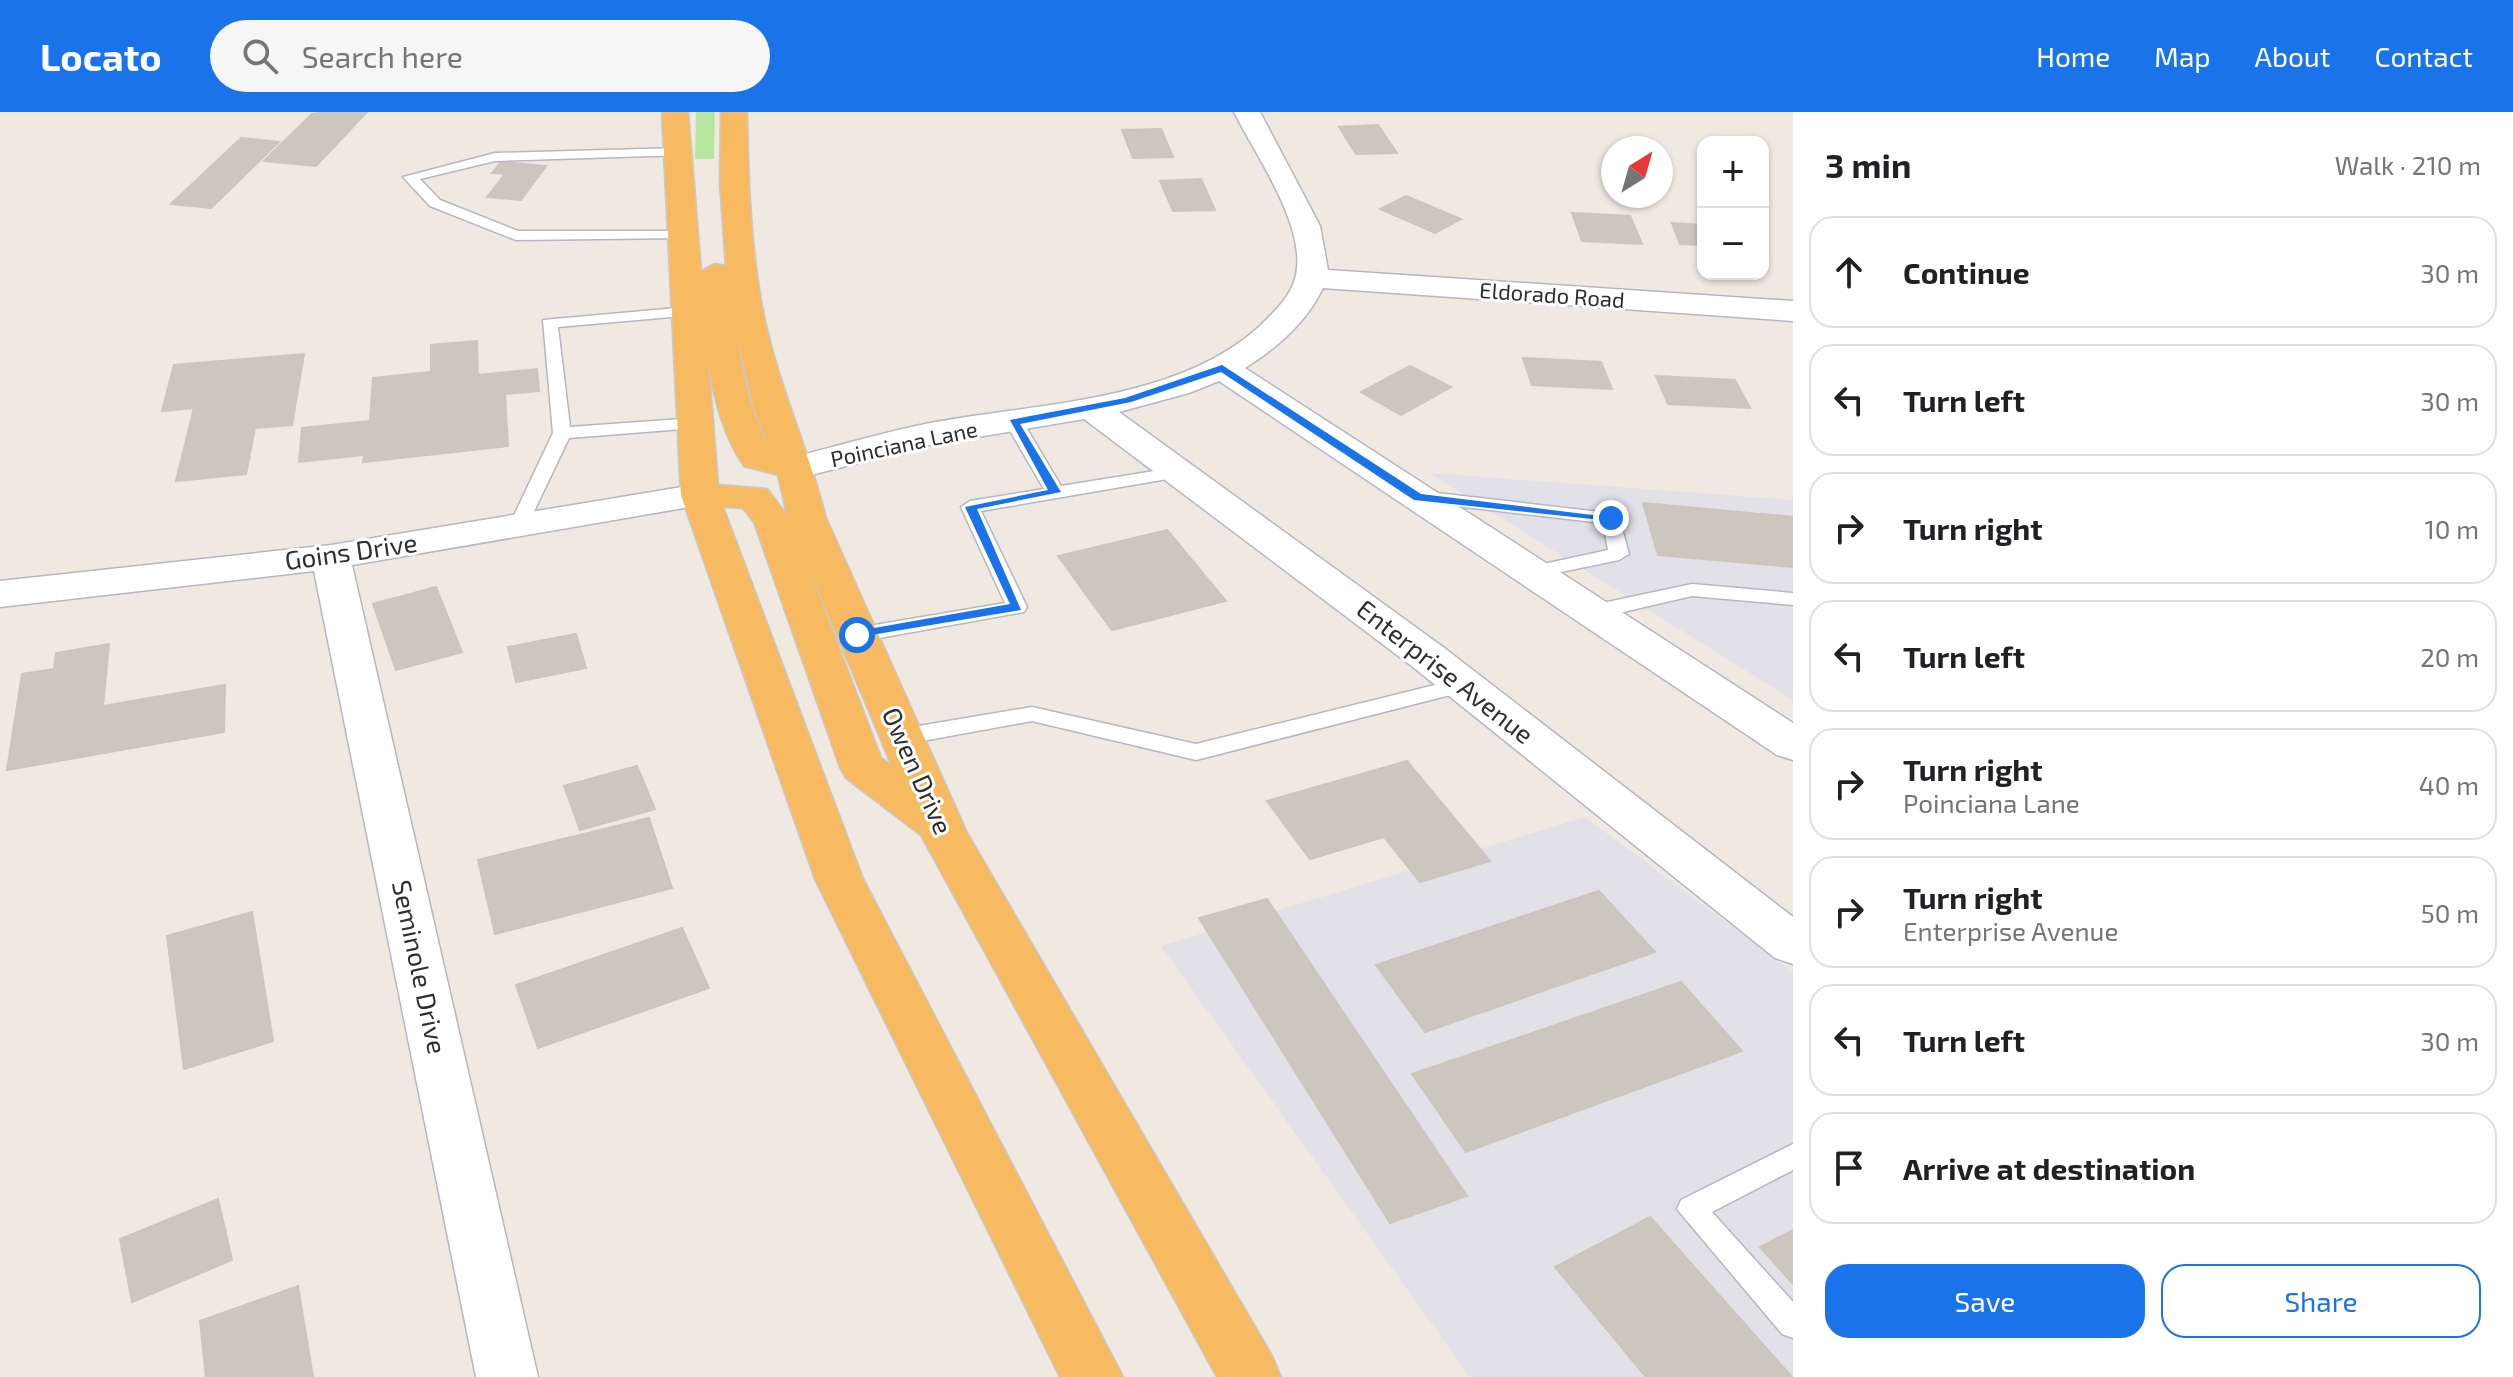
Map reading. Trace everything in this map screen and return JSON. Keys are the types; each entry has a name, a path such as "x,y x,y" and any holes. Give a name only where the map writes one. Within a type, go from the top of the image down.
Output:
{"highway":[{"name":"Owen Drive","path":"734,112 734,183 744,297 771,408 795,468 807,518 941,825 1250,1377"},
{"path":"676,132 700,495 839,879 1092,1377"},
{"path":"684,245 715,273 724,364 743,435 757,458 795,468"},
{"path":"700,495 754,497 772,520 862,767 941,825"}],"street":[{"name":"Poinciana Lane","path":"795,468 931,434 1128,400 1222,368 1258,346 1285,323 1304,298 1314,261 1310,235 1247,112"},
{"name":"Eldorado Road","path":"1311,278 1793,311"},
{"path":"1222,368 1793,744"},
{"name":"Enterprise Avenue","path":"1092,408 1463,685 1793,944"},
{"name":"Goins Drive","path":"0,594 331,557 700,495"},
{"name":"Seminole Drive","path":"331,557 507,1377"}],"lane":[{"path":"676,132 495,157 410,177 435,203 516,236 684,245"},
{"path":"518,526 562,433 549,323 688,312"},
{"path":"1014,422 1055,492"},
{"path":"562,433 695,423"},
{"path":"857,635 1017,607 970,507 1179,472"},
{"path":"1418,497 1611,518 1619,554 1532,572"},
{"path":"1593,612 1692,590 1793,599"},
{"path":"901,737 1032,714 1196,752 1463,685"},
{"path":"1793,1156 1691,1209 1793,1324"}],"shaded area":[{"path":"1429,473 1793,500 1793,700"},
{"path":"1585,817 1793,972 1793,1377 1470,1377 1161,946"}],"green space":[{"path":"696,112 715,112 714,159 695,159"}],"building":[{"path":"367,112 316,166 264,161 312,114"},
{"path":"1378,125 1397,153 1356,154 1339,127"},
{"path":"1161,129 1173,157 1133,158 1122,130"},
{"path":"241,138 279,142 211,208 171,204"},
{"path":"501,162 546,166 521,200 487,197 505,174 492,173"},
{"path":"1201,179 1215,210 1173,211 1160,181"},
{"path":"1406,196 1461,219 1435,233 1380,209"},
{"path":"1572,213 1630,216 1642,244 1582,241"},
{"path":"1672,223 1697,225 1697,245 1680,244"},
{"path":"477,341 478,375 537,369 539,391 505,394 508,446 363,462 364,455 299,462 302,428 370,421 373,378 431,372 431,345"},
{"path":"304,354 292,425 255,428 246,474 176,481 194,408 162,411 174,365"},
{"path":"1523,358 1601,362 1612,389 1532,385"},
{"path":"1410,366 1451,387 1401,415 1361,392"},
{"path":"1656,376 1735,380 1750,408 1668,404"},
{"path":"1643,503 1793,517 1793,567 1658,555"},
{"path":"1167,530 1226,601 1112,630 1058,556"},
{"path":"436,587 462,652 396,670 373,604"},
{"path":"576,634 586,668 516,682 508,647"},
{"path":"109,644 103,706 225,685 224,732 7,770 22,674 54,669 56,653"},
{"path":"1407,761 1490,861 1420,882 1384,837 1310,859 1267,801"},
{"path":"637,766 655,809 580,830 564,786"},
{"path":"649,818 672,888 495,934 478,860"},
{"path":"1599,891 1655,952 1425,1032 1376,965"},
{"path":"1267,899 1467,1196 1390,1223 1199,918"},
{"path":"252,912 273,1041 184,1069 167,936"},
{"path":"682,928 709,988 538,1048 516,985"},
{"path":"1681,982 1742,1051 1466,1152 1412,1074"},
{"path":"218,1199 232,1260 132,1302 120,1239"},
{"path":"1650,1217 1792,1377 1646,1377 1555,1267"},
{"path":"1793,1230 1793,1284 1760,1247"},
{"path":"298,1286 313,1377 206,1377 200,1321"}],"route":[{"path":"857,635 1017,607 970,507 1055,492 1014,422 1128,400 1222,368 1418,497 1611,518"}]}
